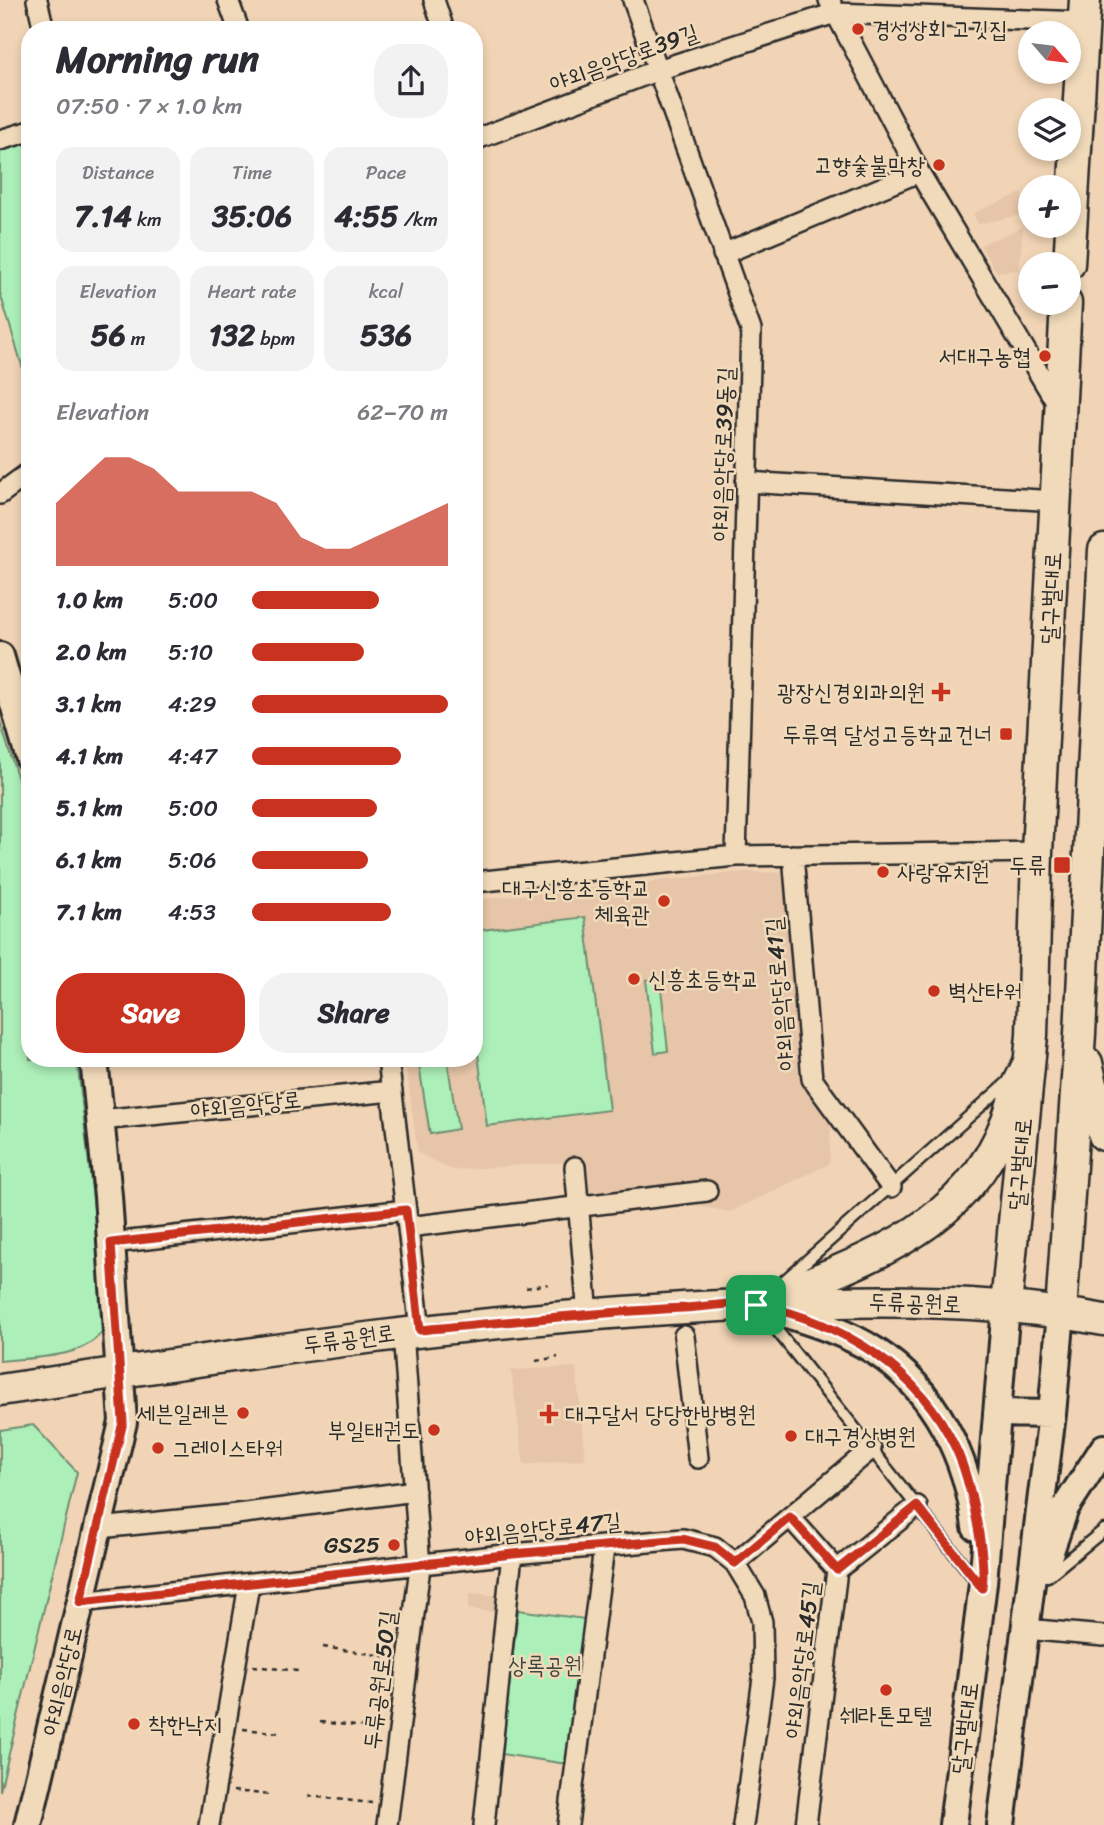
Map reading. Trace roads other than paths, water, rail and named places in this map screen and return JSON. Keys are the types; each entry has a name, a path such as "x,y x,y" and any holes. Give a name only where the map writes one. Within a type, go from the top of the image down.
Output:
{"main road":[{"path":"1070,252 1085,11"},
{"name":"달구벌대로","path":"953,1825 983,1586 1032,1035 1037,852 1065,315"},
{"name":"달구벌대로","path":"1002,1825 1052,1414 1048,1311 1080,1034 1104,550"},
{"path":"0,656 21,711"},
{"path":"1080,1034 1097,1087 1104,1135"},
{"path":"756,1305 891,1249 954,1203 976,1179 1005,1130 1032,1035"},
{"name":"야외음악당로","path":"28,1825 123,1422 111,1243 94,1067"},
{"name":"두류공원로","path":"0,1390 412,1331 588,1315 808,1300 1006,1306 1104,1320"},
{"path":"756,1305 808,1321 874,1350 922,1394 950,1435 963,1464 972,1493 983,1586"},
{"path":"997,1413 1052,1414"},
{"path":"1025,1629 1065,1508 1104,1448"}],"street":[{"path":"37,0 42,21"},
{"path":"228,0 236,21"},
{"path":"434,0 441,21"},
{"name":"야외음악당로39동길","path":"633,0 751,330 736,856"},
{"path":"832,6 919,172 1060,408"},
{"name":"야외음악당로39길","path":"483,130 658,70 832,6 1085,11"},
{"path":"0,140 21,134"},
{"path":"723,254 919,172"},
{"path":"0,494 21,479"},
{"path":"746,482 1056,501"},
{"path":"483,881 736,856 1037,852"},
{"name":"야외음악당로41길","path":"793,855 812,1079 891,1187"},
{"name":"두류공원로50길","path":"388,1815 420,1567 415,1490 407,1218 389,1067"},
{"name":"야외음악당로","path":"100,1120 392,1091"},
{"path":"575,1167 588,1315"},
{"path":"111,1243 407,1218 579,1208 707,1191"},
{"path":"684,1336 698,1458"},
{"path":"735,1563 871,1449"},
{"path":"99,1528 229,1516 415,1490"},
{"path":"837,1570 917,1506"},
{"name":"야외음악당로45길","path":"790,1517 837,1570 806,1825"},
{"name":"야외음악당로47길","path":"80,1602 420,1567 513,1554 683,1539 715,1547 735,1563 755,1596 762,1622 763,1678 743,1825"},
{"path":"568,1825 604,1548"},
{"path":"484,1825 513,1554"},
{"path":"209,1825 249,1584"},
{"path":"1025,1629 1104,1636"}],"lane":[{"path":"983,1586 756,1305 1008,1082 1032,1035"},
{"path":"1039,1584 1104,1530"}],"place":[{"name":"경성상회 고깃집","path":"858,29"},
{"name":"고향숯불막창","path":"939,165"},
{"name":"서대구농협","path":"1045,356"},
{"name":"광장신경외과의원","path":"941,692"},
{"name":"두류역 달성고등학교건너","path":"1006,734"},
{"name":"두류","path":"1062,865"},
{"name":"사랑유치원","path":"883,872"},
{"name":"대구신흥초등학교 체육관","path":"664,901"},
{"name":"신흥초등학교","path":"634,979"},
{"name":"벽산타워","path":"934,991"},
{"name":"세븐일레븐","path":"243,1413"},
{"name":"대구달서 당당한방병원","path":"549,1414"},
{"name":"부일태권도","path":"434,1430"},
{"name":"대구경상병원","path":"791,1436"},
{"name":"그레이스타워","path":"158,1448"},
{"name":"GS25","path":"394,1545"},
{"name":"쉐라톤모텔","path":"886,1690"},
{"name":"착한낙지","path":"134,1724"}],"park label":[{"name":"상록공원","path":"545,1665"}]}
